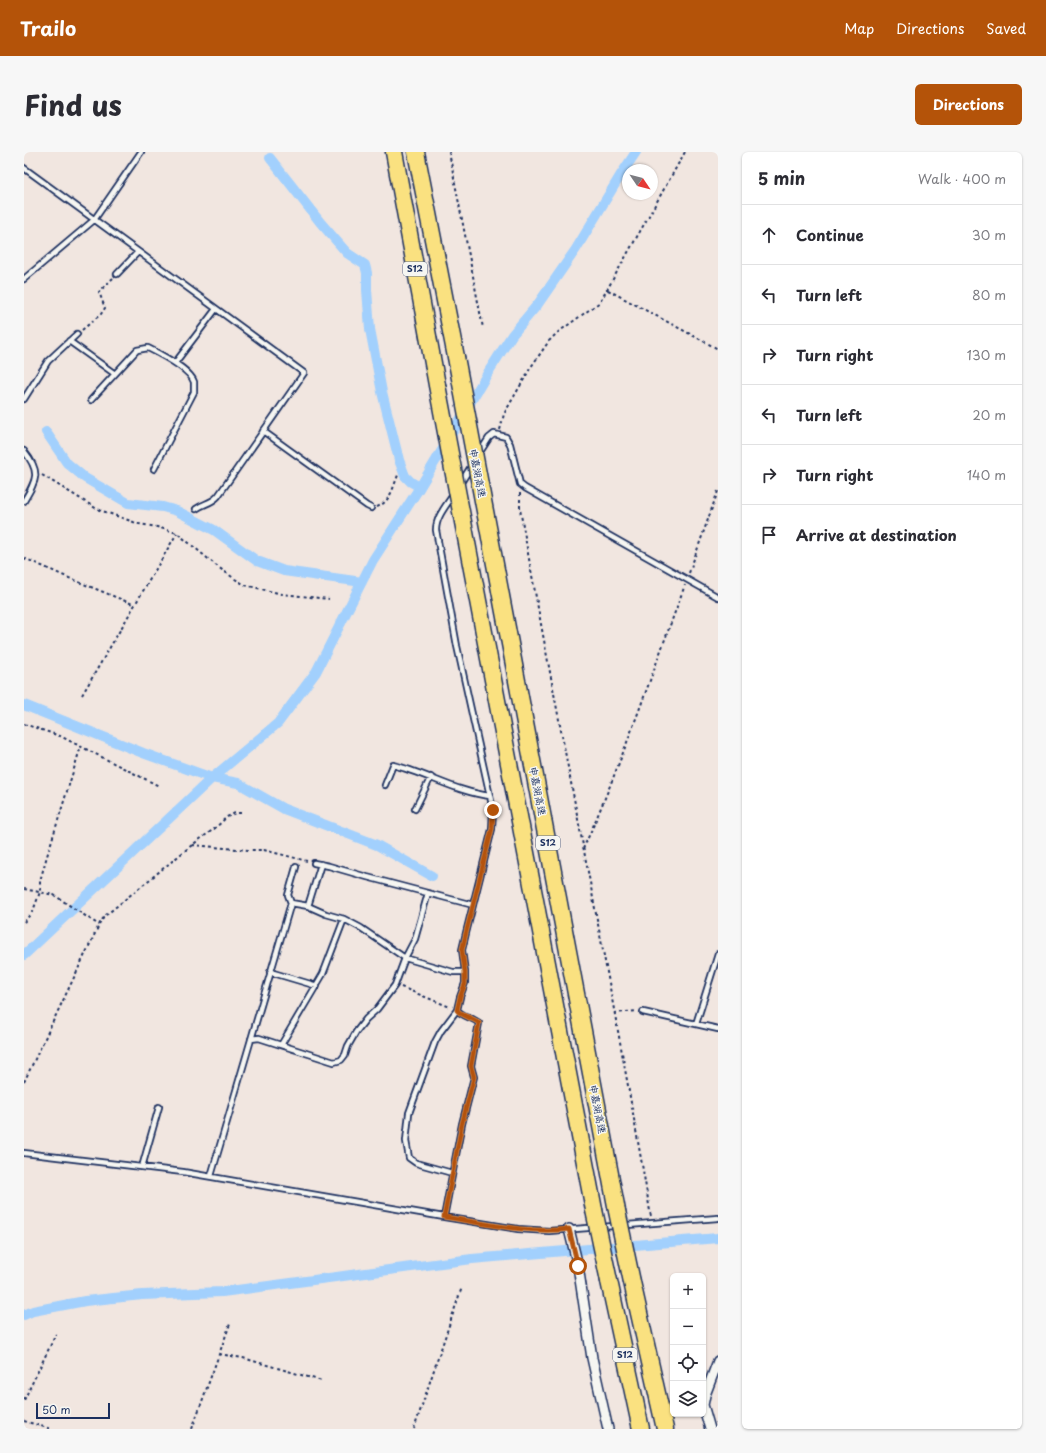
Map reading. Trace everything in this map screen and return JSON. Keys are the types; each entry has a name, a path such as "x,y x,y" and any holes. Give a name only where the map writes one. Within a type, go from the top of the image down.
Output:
{"highway":[{"name":"S12","path":"394,152 437,386 594,1210 641,1429"},
{"name":"申嘉湖高速","path":"416,152 617,1211 665,1429"}],"street":[{"path":"570,1233 578,1266 592,1358 608,1429"},
{"path":"710,1429 704,1405 705,1395 718,1361"}],"lane":[{"path":"24,279 94,220 141,152"},
{"path":"24,168 304,373 218,496 213,501 196,509"},
{"path":"117,274 138,252"},
{"path":"175,363 216,309"},
{"path":"24,398 48,361 77,334"},
{"path":"69,341 115,374"},
{"path":"91,400 137,350 148,348 175,363 188,374 194,382 194,392 154,469"},
{"path":"263,431 367,506 372,508"},
{"path":"452,1173 416,1163 409,1158 406,1140 409,1113 435,1042 441,1031 457,1010 465,984 462,950 492,829 493,810 456,646 436,524 489,438 494,434 500,435 506,437 510,444 520,484 525,488 718,598"},
{"path":"24,451 35,466 36,477 24,501"},
{"path":"385,784 393,765 432,777 461,789 490,796"},
{"path":"415,809 432,777"},
{"path":"314,863 473,905"},
{"path":"308,906 321,864"},
{"path":"210,1176 291,903 288,895 296,867"},
{"path":"251,1039 259,1038 334,1062 341,1060 345,1056 348,1046 356,1032 366,1019 377,1009 395,985 405,958 415,939 428,893"},
{"path":"291,903 308,906 326,914 344,919 361,928 405,958 453,972 465,972"},
{"path":"281,1045 323,974 344,919"},
{"path":"696,1024 718,954"},
{"path":"270,972 317,986"},
{"path":"444,1217 452,1173 474,1077 471,1066 479,1023 475,1019 461,1015 457,1010"},
{"path":"642,1012 718,1029"},
{"path":"142,1167 159,1107"},
{"path":"24,1153 210,1176 444,1217 534,1231 570,1233 652,1223 718,1218"}],"path":[{"path":"449,152 483,328"},
{"path":"500,435 504,414 531,367 549,341 557,333 600,302 685,152"},
{"path":"77,334 101,314 105,308 99,292 117,274"},
{"path":"608,290 718,349"},
{"path":"35,472 97,509 139,524 157,527 177,533 218,567 245,585 282,594 329,599"},
{"path":"372,508 378,507 390,496 398,475"},
{"path":"520,484 520,509 652,1223"},
{"path":"583,850 618,767 718,491"},
{"path":"82,695 177,533"},
{"path":"24,558 68,578 135,605"},
{"path":"24,724 60,736 159,786"},
{"path":"24,922 34,911 40,892 40,881 47,856 81,746"},
{"path":"24,1082 99,925 106,915 227,817 235,813 241,813"},
{"path":"192,845 264,850 314,863"},
{"path":"24,889 54,895 99,925"},
{"path":"395,985 457,1010"},
{"path":"614,1014 634,1011 642,1012"},
{"path":"414,1429 462,1287"},
{"path":"192,1429 230,1324"},
{"path":"24,1400 56,1334"},
{"path":"219,1354 243,1358 322,1381"},
{"path":"24,1421 51,1429"}],"waterway":[{"path":"24,955 212,778 278,723 316,672 373,560 420,487 489,371 512,335 538,304 576,249 636,152"},
{"path":"270,158 320,222 347,253 365,265 367,273 370,329 382,392 399,460 405,476 411,482 420,487"},
{"path":"46,432 67,463 85,478 128,503 163,507 177,511 214,530 257,561 284,571 362,582"},
{"path":"24,705 143,753 212,778 238,783 284,809 377,845 432,876"},
{"path":"24,1315 33,1311 85,1301 142,1295 222,1292 472,1259 718,1238"}],"route":[{"path":"493,810 492,829 462,950 465,984 457,1010 461,1015 475,1019 479,1023 471,1066 474,1077 462,1124 444,1217 534,1231 549,1232 569,1229 578,1266"}]}
